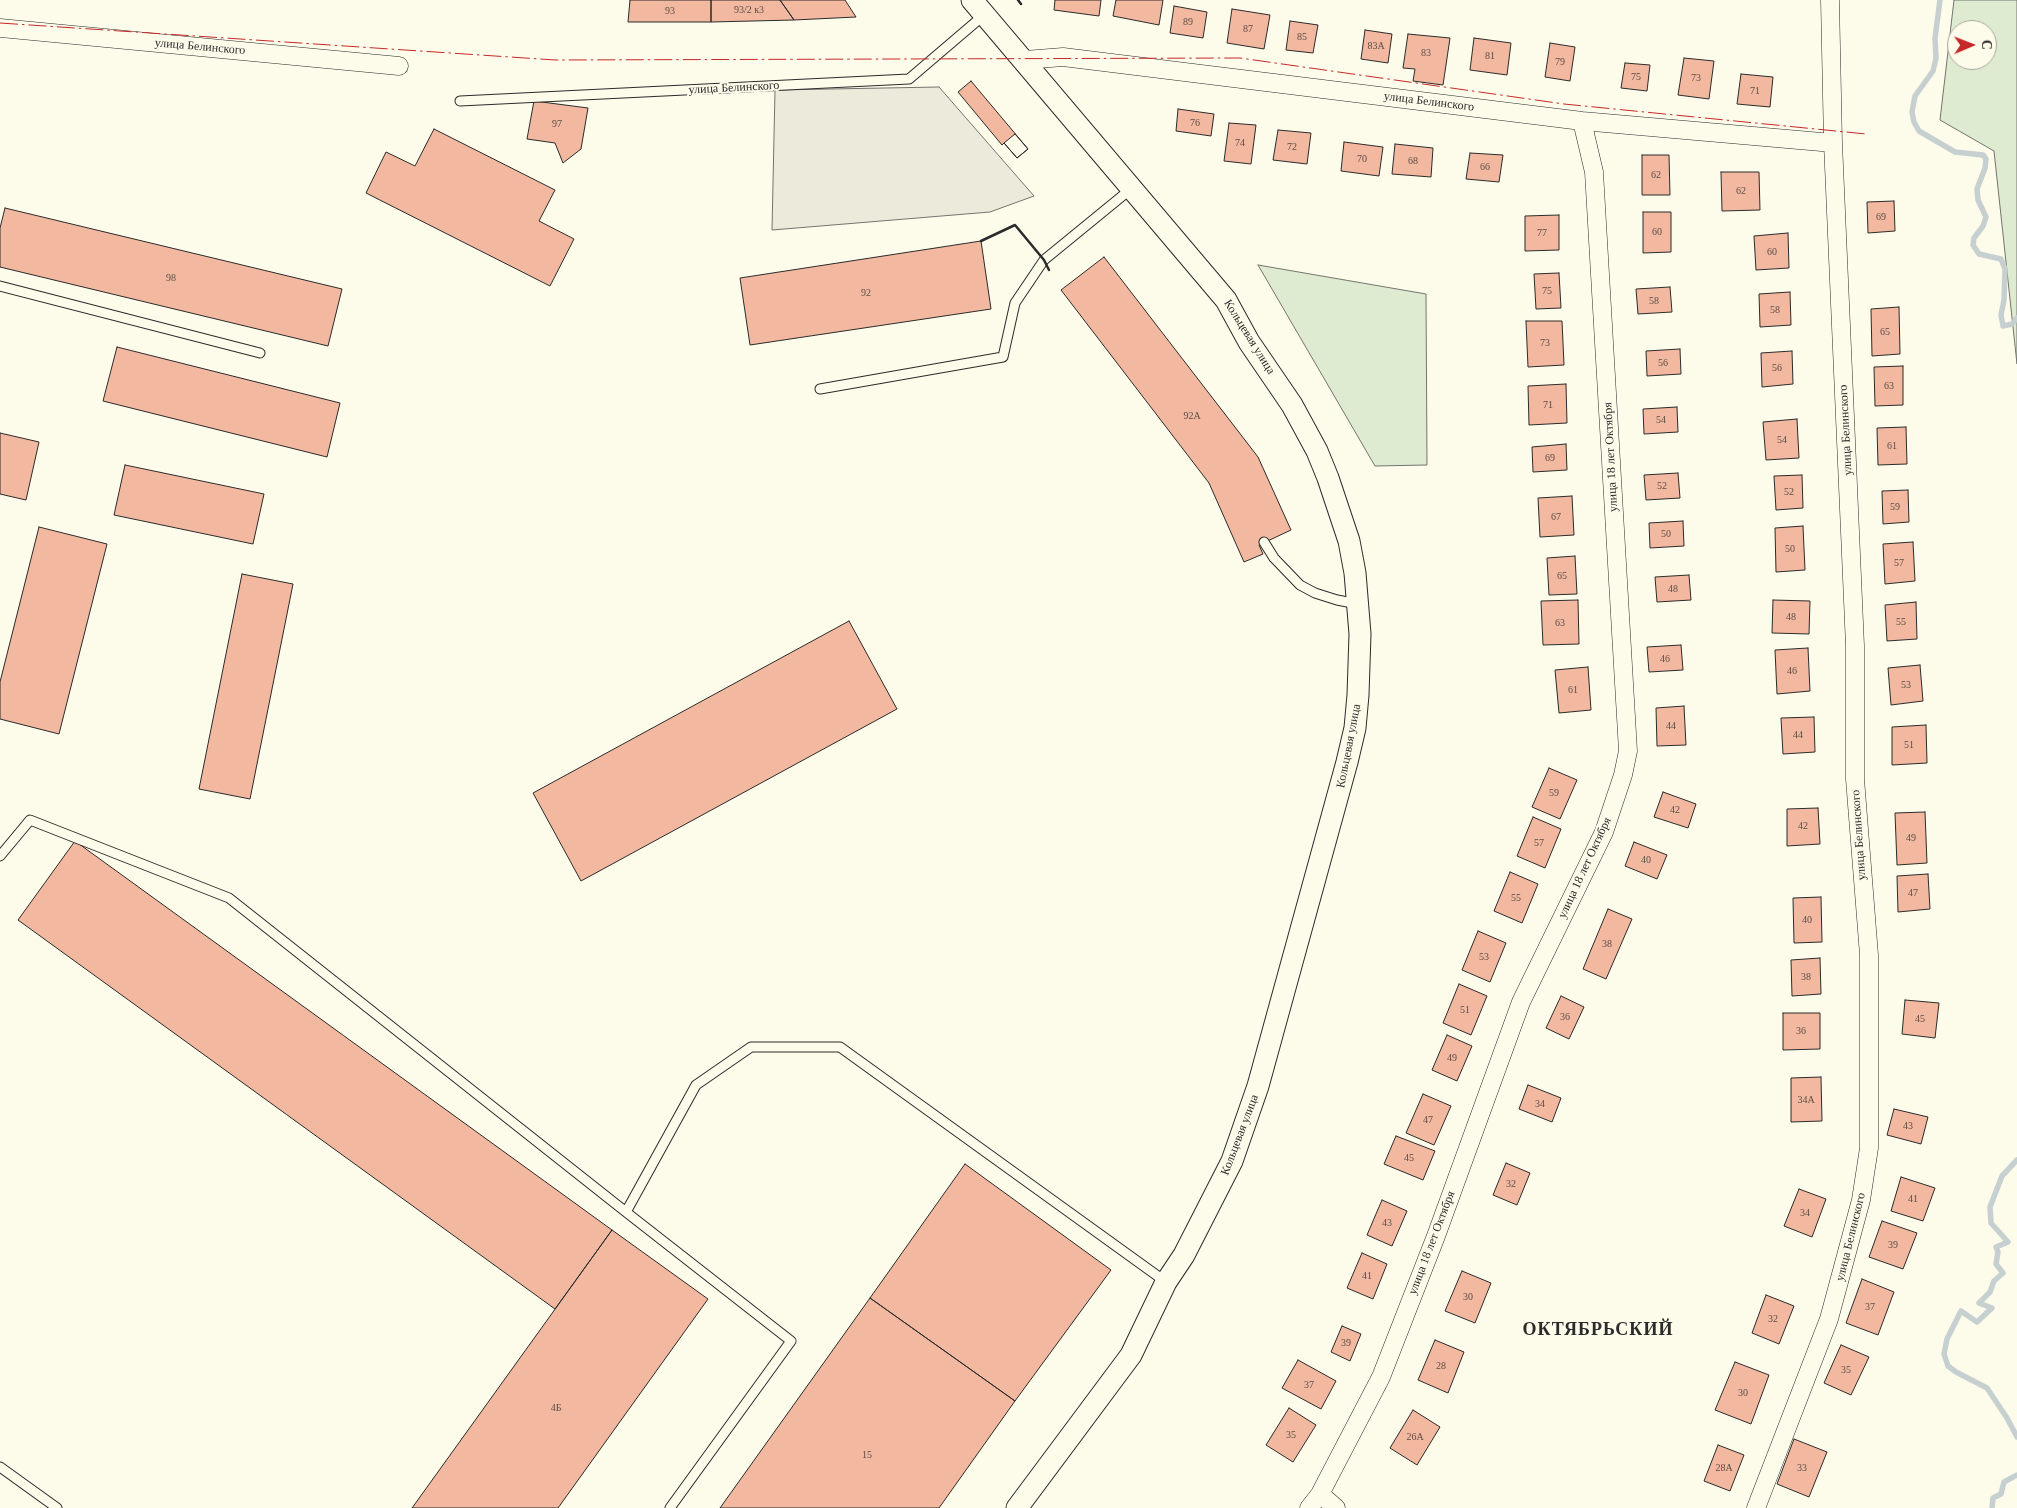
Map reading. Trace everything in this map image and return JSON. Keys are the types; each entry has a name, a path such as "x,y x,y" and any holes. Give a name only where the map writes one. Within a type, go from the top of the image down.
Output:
{"street":[{"name":"улица Белинского","path":"1756,1508 1829,1318 1861,1200 1868,1148 1869,955 1855,779 1855,646 1833,144 1830,0"},
{"name":"Кольцевая улица","path":"978,7 1025,60 1058,104 1132,188 1226,300 1249,342 1292,405 1317,451 1338,504 1349,541 1358,604 1360,663 1354,728 1339,796 1269,1049 1246,1124 1232,1161 1184,1255 1166,1282 1131,1355 1017,1508"},
{"name":"улица Белинского","path":"0,28 399,66"},
{"name":"улица Белинского","path":"1025,60 1062,57 1582,121 1833,144"},
{"name":"улица 18 лет Октября","path":"1309,1508 1320,1494 1381,1376 1436,1236 1521,1002 1604,832 1623,775 1628,750 1594,172 1582,121"},
{"path":"1320,1494 1336,1508"}],"lane":[{"name":"улица Белинского","path":"460,101 910,79 978,7"},
{"path":"820,389 1003,357 1016,303 1044,260 1132,188"},
{"path":"0,286 260,353"},
{"path":"1264,542 1279,565 1300,585 1315,593 1358,604"},
{"path":"0,856 30,820 229,898 790,1341 670,1508"},
{"path":"626,1212 696,1085 751,1047 840,1047 1166,1282"},
{"path":"0,1467 57,1508"}],"green space":[{"path":"1954,0 2017,0 2017,364 1994,151 1940,120 1947,60 1947,70 1997,70 1997,20 1952,20"},
{"path":"1258,265 1426,294 1427,465 1375,466"}],"shaded area":[{"path":"939,87 1034,196 990,212 772,230 775,90"}],"building":[{"path":"630,0 711,0 711,22 628,22"},
{"path":"711,0 780,0 794,20 711,22"},
{"path":"780,0 845,0 856,17 794,20"},
{"path":"1055,0 1101,0 1099,16 1054,10"},
{"path":"1116,0 1163,0 1159,25 1113,16"},
{"path":"1174,6 1207,12 1203,38 1170,33"},
{"path":"1232,9 1270,15 1264,49 1227,43"},
{"path":"1290,21 1318,25 1313,53 1286,50"},
{"path":"1365,30 1392,34 1388,63 1361,59"},
{"path":"1408,34 1450,38 1443,85 1413,81 1415,69 1403,68"},
{"path":"1474,38 1511,43 1507,75 1470,70"},
{"path":"1550,43 1575,47 1570,81 1545,77"},
{"path":"1684,58 1714,61 1709,99 1678,95"},
{"path":"1625,63 1650,65 1647,91 1621,88"},
{"path":"1741,74 1773,77 1770,107 1737,104"},
{"path":"971,81 1028,149 1017,158 1004,143 1002,145 958,92"},
{"path":"534,101 588,108 581,149 563,163 555,143 527,139"},
{"path":"1178,109 1214,114 1211,136 1176,131"},
{"path":"1229,123 1256,125 1251,164 1224,161"},
{"path":"434,129 555,190 539,221 574,239 550,286 366,193 386,152 415,166"},
{"path":"1278,130 1311,133 1307,164 1273,160"},
{"path":"1015,134 1028,149 1017,158 1004,143"},
{"path":"1344,142 1383,147 1379,176 1341,171"},
{"path":"1395,144 1433,148 1431,177 1392,174"},
{"path":"1470,153 1503,155 1499,182 1466,179"},
{"path":"1642,155 1669,155 1670,195 1642,195"},
{"path":"1721,172 1759,172 1760,210 1722,211"},
{"path":"1894,201 1895,231 1868,233 1867,202"},
{"path":"5,208 342,289 328,346 0,267 0,228"},
{"path":"1643,212 1671,212 1671,252 1643,253"},
{"path":"1559,215 1559,250 1525,251 1525,216"},
{"path":"1788,233 1789,268 1756,270 1754,236"},
{"path":"981,241 991,309 750,345 740,278"},
{"path":"1104,257 1258,457 1291,530 1259,545 1263,554 1244,562 1209,483 1061,290"},
{"path":"1559,273 1561,308 1536,309 1534,274"},
{"path":"1670,287 1672,312 1638,314 1636,289"},
{"path":"1790,292 1791,325 1760,327 1759,294"},
{"path":"1899,307 1900,354 1872,356 1871,309"},
{"path":"1526,321 1562,321 1564,365 1528,367"},
{"path":"117,347 340,403 327,457 103,401"},
{"path":"1680,349 1681,374 1647,376 1646,351"},
{"path":"1792,351 1793,384 1762,387 1761,353"},
{"path":"1903,366 1903,405 1875,406 1874,367"},
{"path":"1566,384 1567,423 1529,425 1528,386"},
{"path":"1677,407 1678,432 1644,434 1643,409"},
{"path":"1797,419 1799,458 1766,460 1763,422"},
{"path":"1906,427 1907,464 1878,465 1877,428"},
{"path":"0,433 39,442 26,500 0,494"},
{"path":"1566,444 1567,470 1533,472 1532,447"},
{"path":"125,465 264,494 253,544 114,515"},
{"path":"1678,473 1680,498 1646,500 1644,475"},
{"path":"1802,475 1803,508 1776,510 1774,476"},
{"path":"1908,490 1909,522 1883,524 1882,491"},
{"path":"1572,496 1574,535 1540,537 1538,498"},
{"path":"1683,521 1684,546 1650,548 1649,523"},
{"path":"1803,526 1805,570 1776,572 1775,528"},
{"path":"39,527 107,544 59,734 0,719 0,682"},
{"path":"1913,542 1915,581 1885,584 1883,544"},
{"path":"1575,556 1577,594 1549,595 1547,558"},
{"path":"242,574 293,584 250,799 199,789"},
{"path":"1689,575 1691,600 1657,602 1655,577"},
{"path":"1578,600 1579,644 1543,645 1541,601"},
{"path":"1773,600 1810,601 1809,634 1772,633"},
{"path":"1916,602 1917,639 1887,641 1885,605"},
{"path":"849,621 897,709 581,881 533,793"},
{"path":"1681,645 1683,670 1649,672 1647,647"},
{"path":"1808,648 1810,691 1777,694 1775,650"},
{"path":"1920,665 1923,701 1891,705 1888,668"},
{"path":"1588,667 1591,710 1559,713 1555,670"},
{"path":"1684,706 1686,745 1657,746 1656,708"},
{"path":"1814,717 1815,752 1783,754 1781,718"},
{"path":"1926,725 1927,763 1892,765 1892,727"},
{"path":"1549,768 1577,780 1560,819 1532,807"},
{"path":"1663,792 1696,804 1688,828 1654,817"},
{"path":"1818,808 1820,844 1787,846 1787,809"},
{"path":"1925,812 1927,863 1897,865 1895,813"},
{"path":"1533,817 1561,829 1545,868 1517,856"},
{"path":"75,841 612,1230 555,1309 18,920"},
{"path":"1634,842 1667,855 1657,879 1625,866"},
{"path":"1510,872 1538,884 1522,923 1494,911"},
{"path":"1928,874 1930,909 1898,912 1897,876"},
{"path":"1821,897 1822,942 1794,943 1793,898"},
{"path":"1608,909 1632,919 1606,979 1583,969"},
{"path":"1478,931 1506,943 1490,982 1462,970"},
{"path":"1820,958 1821,994 1792,996 1791,960"},
{"path":"1459,984 1487,996 1471,1035 1443,1023"},
{"path":"1561,996 1584,1007 1569,1039 1546,1028"},
{"path":"1905,1000 1939,1003 1935,1038 1902,1034"},
{"path":"1783,1013 1820,1013 1820,1049 1783,1050"},
{"path":"1447,1035 1472,1046 1457,1081 1432,1070"},
{"path":"1821,1077 1822,1121 1791,1122 1791,1078"},
{"path":"1528,1085 1561,1098 1552,1122 1519,1109"},
{"path":"1423,1094 1451,1106 1434,1145 1406,1133"},
{"path":"1894,1109 1928,1117 1921,1144 1887,1135"},
{"path":"1396,1136 1435,1151 1423,1180 1384,1164"},
{"path":"1506,1163 1530,1173 1517,1205 1493,1195"},
{"path":"965,1164 1111,1270 1015,1401 870,1298"},
{"path":"1901,1177 1935,1188 1923,1221 1891,1211"},
{"path":"1799,1189 1826,1199 1812,1237 1784,1226"},
{"path":"1382,1200 1407,1211 1392,1246 1367,1235"},
{"path":"1882,1221 1917,1233 1903,1269 1869,1257"},
{"path":"612,1230 708,1299 558,1508 412,1508"},
{"path":"1362,1253 1387,1264 1373,1299 1347,1288"},
{"path":"1462,1271 1491,1283 1475,1323 1445,1311"},
{"path":"1862,1279 1894,1292 1878,1335 1846,1323"},
{"path":"1766,1295 1794,1306 1779,1344 1752,1333"},
{"path":"870,1298 1015,1401 939,1508 720,1508"},
{"path":"1342,1326 1361,1334 1350,1361 1331,1352"},
{"path":"1435,1340 1464,1352 1448,1393 1418,1380"},
{"path":"1841,1345 1869,1357 1851,1395 1824,1383"},
{"path":"1298,1360 1336,1381 1321,1409 1282,1388"},
{"path":"1735,1362 1769,1375 1751,1424 1715,1410"},
{"path":"1289,1408 1316,1425 1293,1462 1266,1445"},
{"path":"1413,1410 1440,1427 1417,1465 1390,1448"},
{"path":"1794,1439 1827,1452 1809,1497 1777,1484"},
{"path":"1718,1445 1744,1455 1730,1491 1704,1481"}],"waterway":[{"path":"1940,0 1935,38 1936,58 1933,71 1915,96 1912,112 1914,122 1919,131 1955,152 1983,155 1986,159 1985,168 1977,189 1978,200 1986,217 1983,226 1974,238 1973,245 1979,254 2001,259 2005,269 2004,300 2001,315 2003,326 2012,324 2017,318"},
{"path":"2017,1160 2002,1176 1990,1207 1991,1223 2008,1242 1996,1247 1998,1252 1996,1264 2003,1273 1994,1281 1990,1292 1979,1303 1992,1308 1977,1322 1961,1311 1947,1339 1944,1354 1948,1366 1987,1388 2017,1437"},
{"path":"1992,1508 1993,1498 2001,1494 2004,1482 2017,1475"}],"wall":[{"path":"1018,0 1021,4"},
{"path":"981,241 1015,225 1044,260 1049,270"}],"power":[{"path":"0,23 555,60 1240,58 1564,104 1866,134"}],"district":[{"name":"ОКТЯБРЬСКИЙ","path":"1598,1330"}]}
